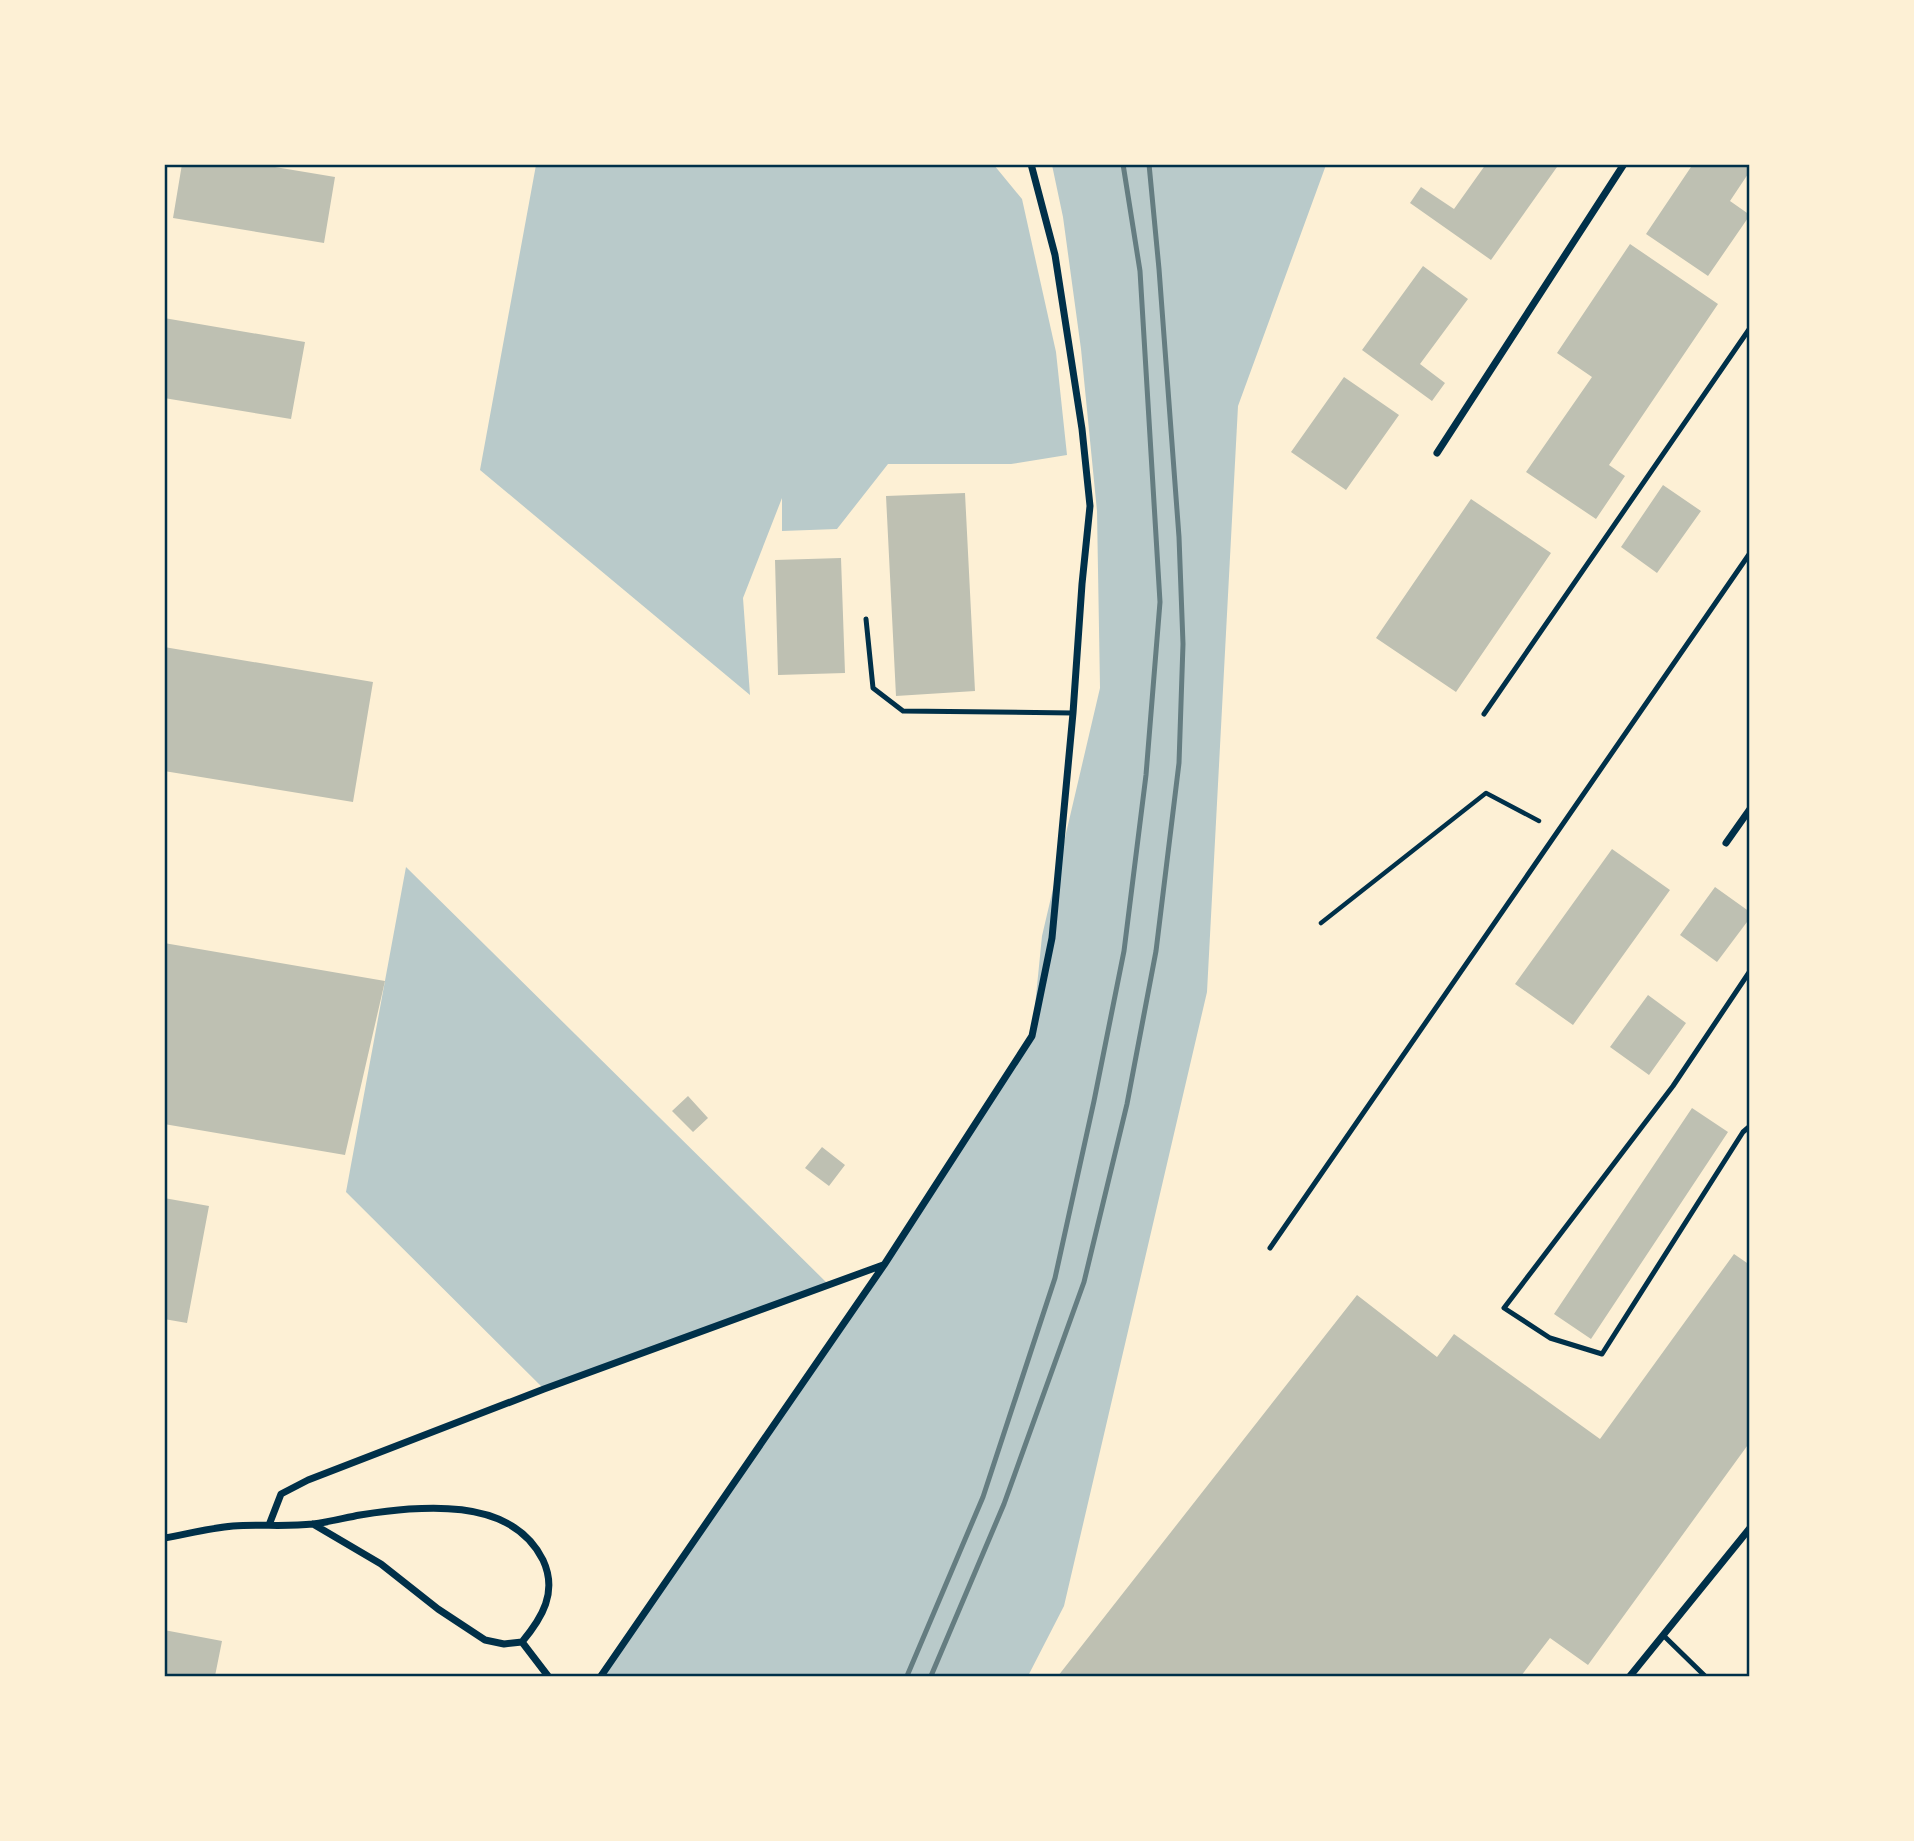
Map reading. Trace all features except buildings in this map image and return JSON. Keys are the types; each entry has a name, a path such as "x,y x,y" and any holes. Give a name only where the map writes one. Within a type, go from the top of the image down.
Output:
{"street":[{"path":"601,1676 884,1265 1032,1036 1052,938 1090,506 1082,429 1055,255 1031,164"},
{"path":"1437,453 1624,164"},
{"path":"1726,843 1749,809"},
{"path":"269,1525 281,1494 308,1480 544,1389 884,1265"},
{"path":"164,1538 232,1526 313,1524 404,1509 470,1510 497,1518 519,1531 537,1549 547,1569 550,1590 545,1609 522,1642 504,1644 485,1640 438,1609 382,1564 313,1524"},
{"path":"1630,1676 1749,1528"},
{"path":"522,1642 548,1676"}],"lane":[{"path":"1484,714 1749,328"},
{"path":"1270,1248 1749,553"},
{"path":"866,618 873,688 904,711 1073,713"},
{"path":"1749,971 1674,1086 1504,1308 1550,1338 1602,1354 1749,1126"},
{"path":"1664,1635 1706,1676"}],"path":[{"path":"1321,923 1486,793 1558,831"}],"shaded area":[{"path":"536,165 994,165 1022,199 1056,352 1067,455 1011,464 888,464 837,529 782,531 782,498 743,598 750,695 480,470"},
{"path":"1052,165 1326,165 1238,406 1207,992 1064,1606 1028,1676 597,1676 884,1265 1032,1036 1042,936 1100,688 1097,511 1081,349 1063,217"},
{"path":"406,867 829,1285 544,1389 346,1192"}],"railway":[{"path":"907,1676 983,1497 1055,1278 1124,951 1146,775 1160,602 1140,271 1123,164"},
{"path":"931,1676 1004,1504 1084,1282 1127,1104 1156,951 1179,763 1183,644 1179,537 1149,164"}]}
